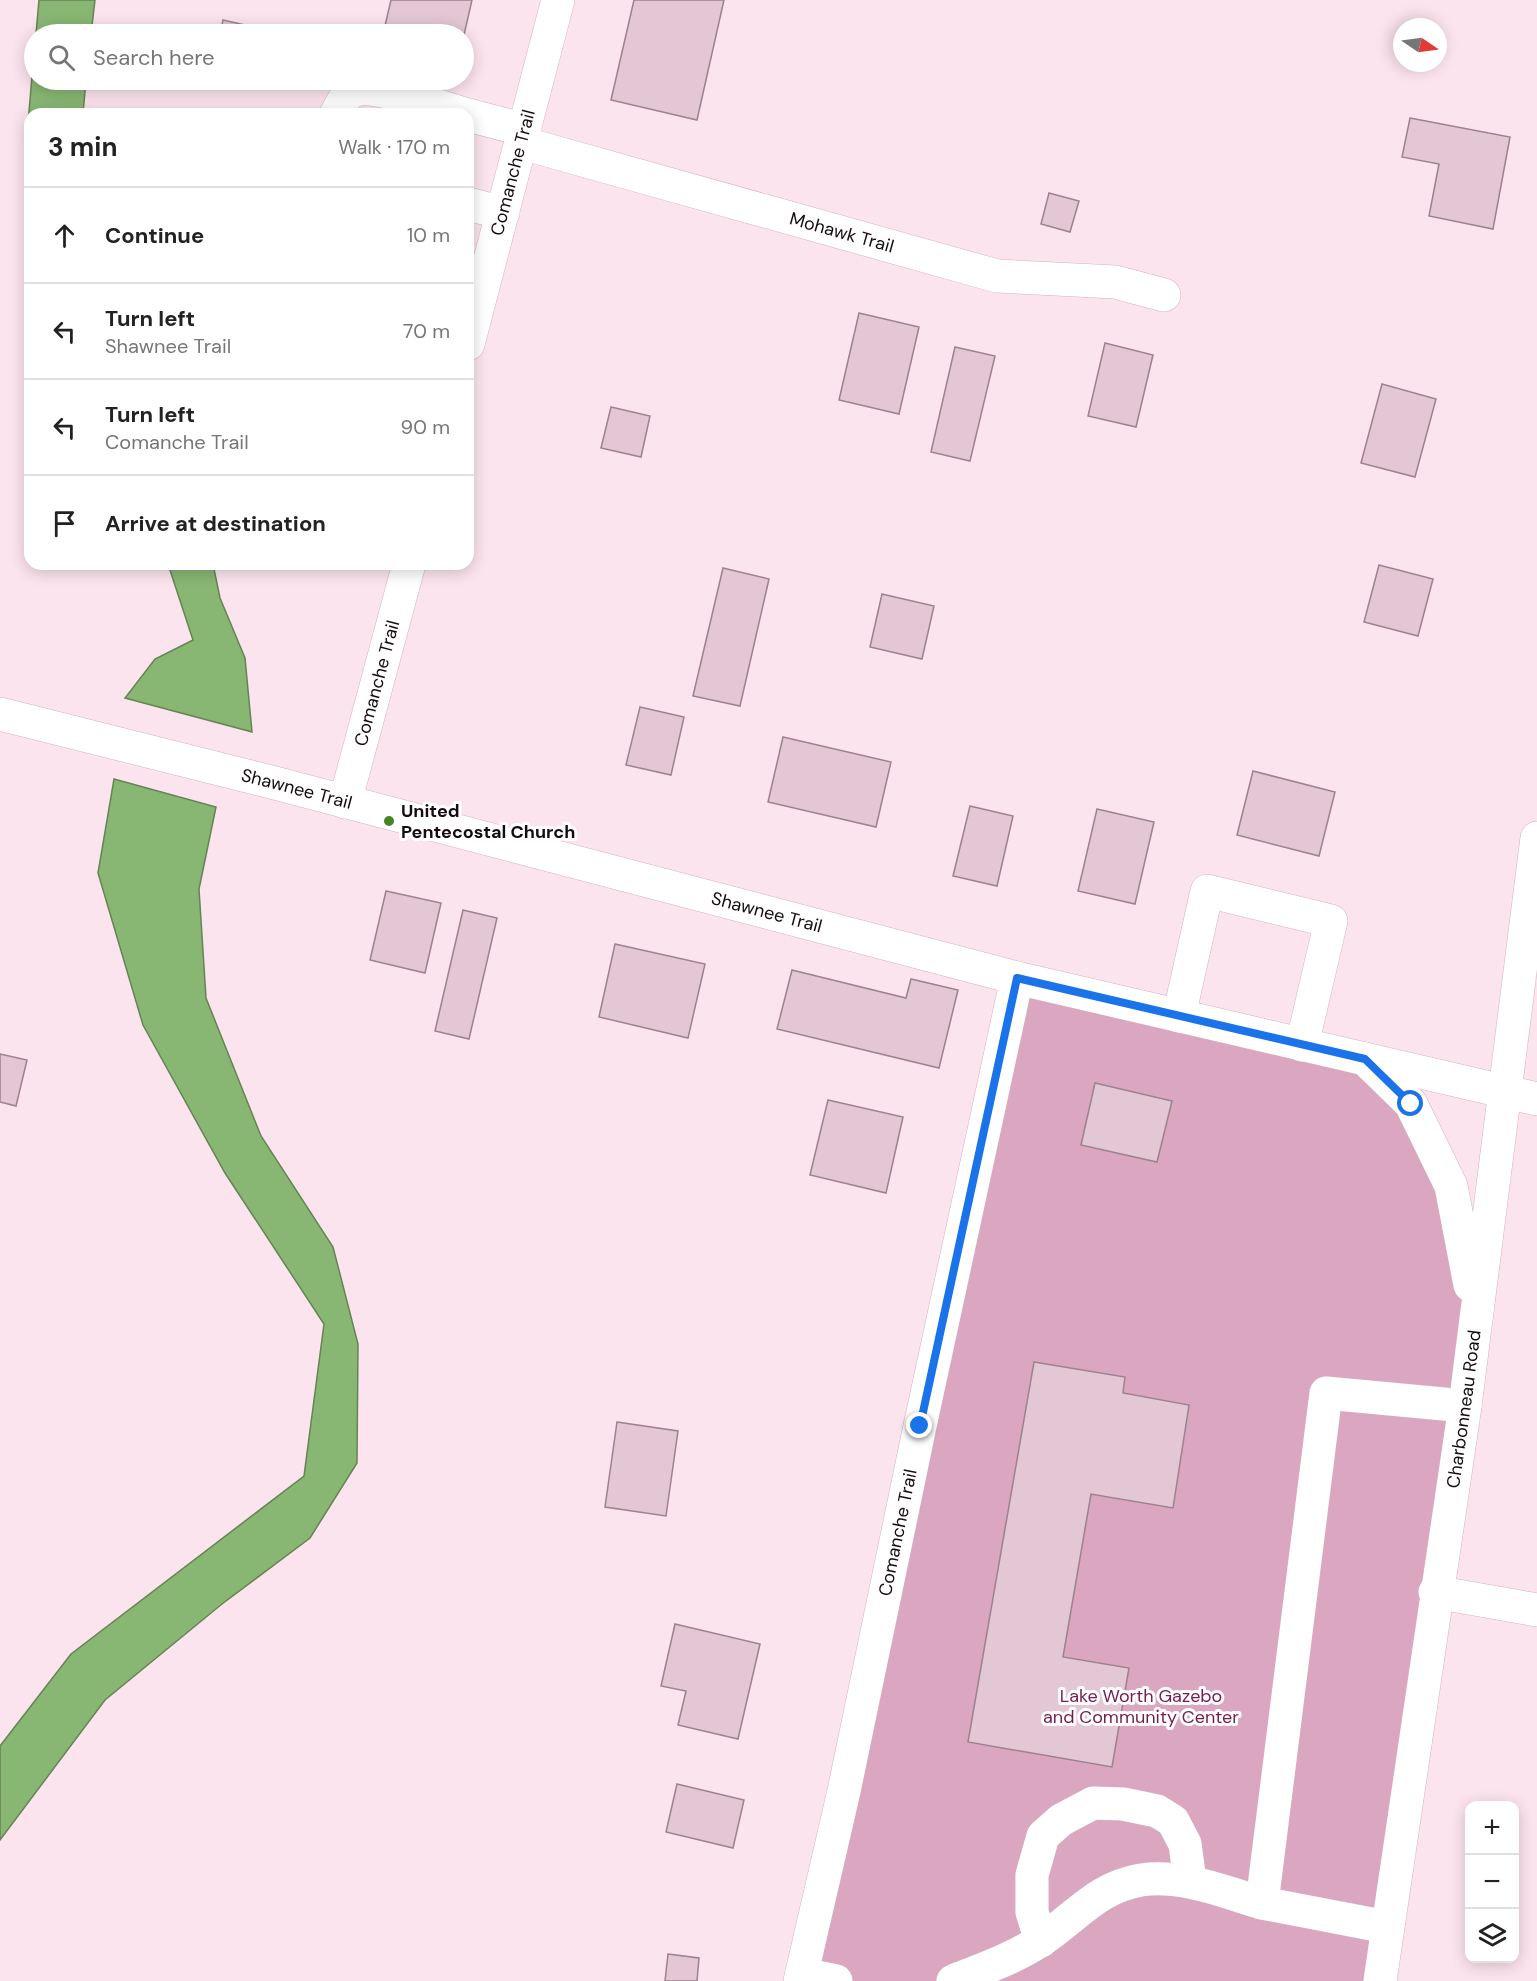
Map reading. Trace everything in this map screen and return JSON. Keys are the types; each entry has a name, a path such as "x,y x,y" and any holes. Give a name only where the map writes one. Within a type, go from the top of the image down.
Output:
{"street":[{"name":"Comanche Trail","path":"474,299 481,247 503,213 558,0"},
{"name":"Mohawk Trail","path":"339,108 353,92 364,90"},
{"name":"Mohawk Trail","path":"374,90 443,108"},
{"name":"Mohawk Trail","path":"474,117 523,136 997,276 1115,282 1164,295"},
{"path":"474,206 503,213"},
{"name":"Comanche Trail","path":"345,802 407,570"},
{"name":"Shawnee Trail","path":"0,714 271,782 1017,978 1537,1099"},
{"name":"Charbonneau Road","path":"1380,1981 1435,1592 1465,1406 1503,1091 1537,838"},
{"path":"1179,1016 1207,891 1331,921 1302,1045"},
{"name":"Comanche Trail","path":"801,1978 844,1791 922,1415 1017,978"},
{"path":"1365,1059 1411,1104 1451,1186 1476,1315"},
{"path":"1262,1903 1326,1393 1465,1406"},
{"path":"1435,1592 1537,1610"},
{"path":"1041,1941 1032,1912 1032,1875 1043,1836 1061,1820 1093,1803 1123,1804 1157,1810 1173,1821 1185,1844 1190,1881"},
{"path":"953,1981 995,1964 1041,1941 1092,1899 1141,1880 1190,1881 1262,1903 1387,1927"},
{"path":"801,1978 836,1981"}],"green space":[{"name":"Lake Worth Gazebo and Community Center","path":"1017,978 1365,1059 1431,1145 1476,1315 1379,1981 800,1981"}],"shaded area":[{"path":"39,0 95,0 92,24 37,24"},
{"path":"31,90 85,90 84,108 29,108"},
{"path":"170,570 214,570 220,598 245,658 252,732 125,698 155,659 193,640"},
{"path":"114,779 216,807 199,889 206,998 261,1136 333,1247 358,1344 357,1463 310,1538 222,1604 105,1700 0,1840 0,1746 71,1654 304,1476 324,1324 225,1173 143,1025 98,873"}],"building":[{"path":"391,0 472,0 467,24 385,24"},
{"path":"634,0 724,0 697,120 611,100"},
{"path":"223,20 241,24 222,24"},
{"path":"1410,118 1510,137 1493,229 1429,216 1439,164 1402,157"},
{"path":"1049,193 1079,201 1070,232 1041,224"},
{"path":"859,313 919,327 899,414 839,400"},
{"path":"1105,343 1153,355 1136,427 1088,416"},
{"path":"955,347 995,356 970,461 931,452"},
{"path":"1382,384 1436,399 1415,477 1361,463"},
{"path":"611,407 650,416 641,457 601,448"},
{"path":"1379,565 1433,579 1418,636 1364,622"},
{"path":"723,568 769,579 740,706 693,696"},
{"path":"882,594 934,606 922,659 870,647"},
{"path":"640,707 684,717 671,775 626,765"},
{"path":"783,737 891,762 876,827 768,802"},
{"path":"1253,771 1335,792 1319,856 1237,835"},
{"path":"970,806 1013,816 997,886 953,876"},
{"path":"1097,809 1154,822 1135,904 1078,891"},
{"path":"386,891 441,903 425,973 370,960"},
{"path":"463,910 497,918 469,1039 435,1031"},
{"path":"615,944 705,964 688,1038 599,1017"},
{"path":"792,970 906,998 911,979 958,990 939,1068 777,1029"},
{"path":"0,1054 27,1060 16,1106 0,1102"},
{"path":"1095,1083 1172,1101 1157,1162 1081,1145"},
{"path":"828,1100 903,1117 886,1193 810,1175"},
{"path":"1034,1362 1125,1377 1123,1393 1189,1405 1173,1508 1091,1494 1063,1657 1129,1668 1112,1767 968,1742"},
{"path":"617,1422 678,1431 666,1516 605,1507"},
{"path":"675,1624 760,1644 738,1739 678,1725 686,1691 661,1686"},
{"path":"677,1784 744,1800 733,1848 666,1832"},
{"path":"668,1954 699,1958 697,1981 665,1981"}],"place":[{"name":"United Pentecostal Church","path":"389,821"}],"route":[{"path":"920,1426 1017,978 1365,1059 1411,1104"}]}
